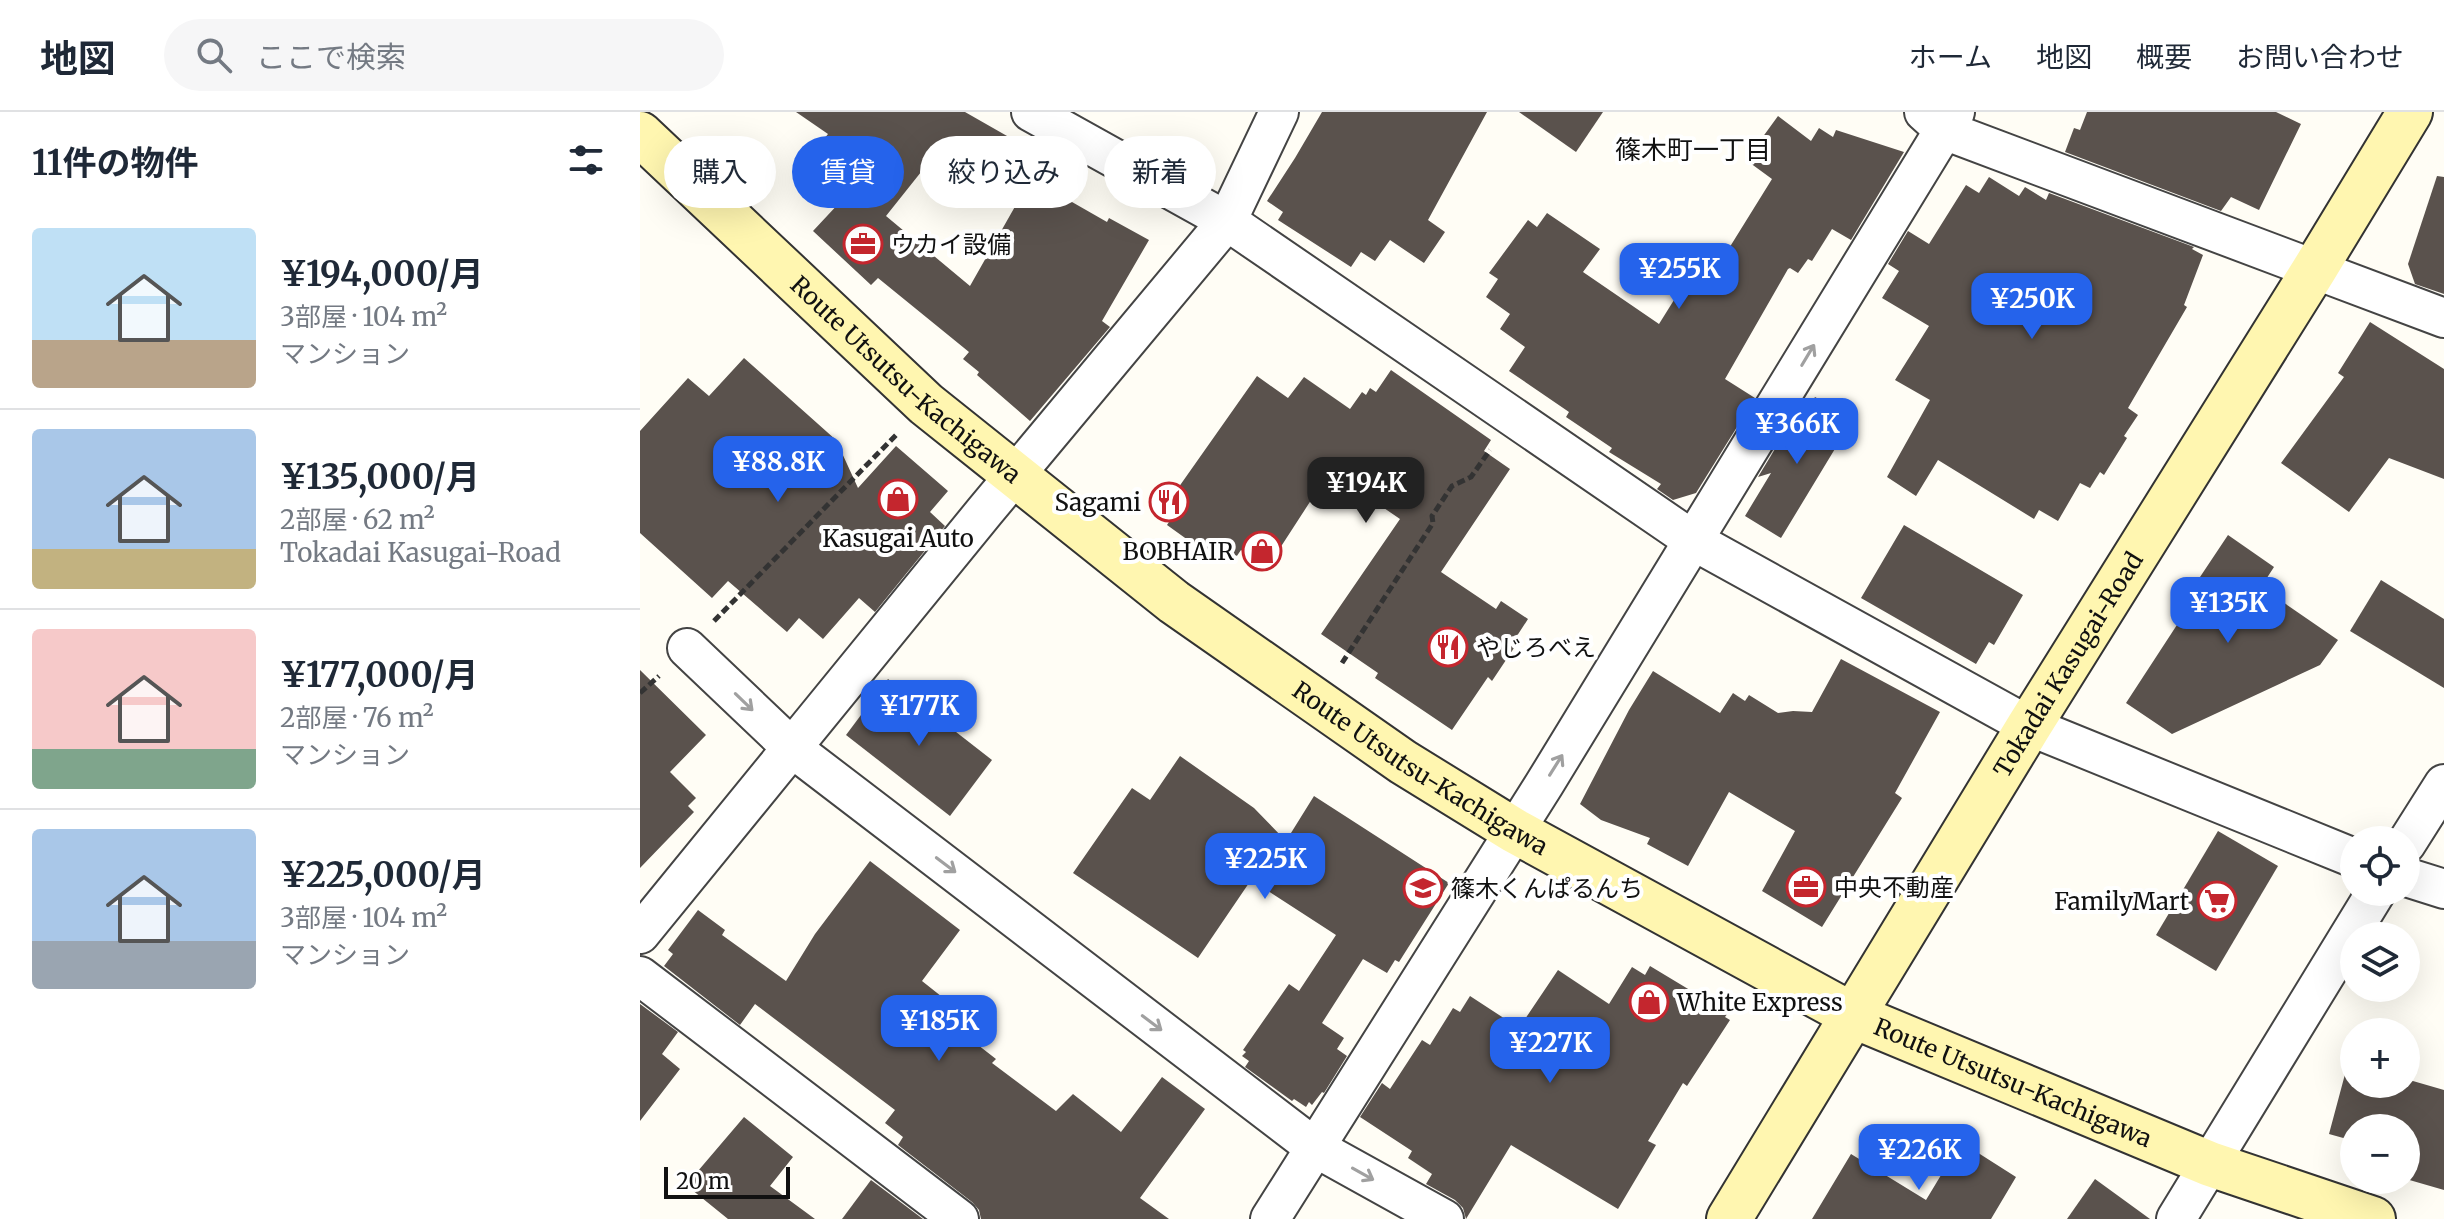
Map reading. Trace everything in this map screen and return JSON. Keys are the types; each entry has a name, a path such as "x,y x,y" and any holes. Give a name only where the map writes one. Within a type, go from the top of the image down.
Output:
{"main road":[{"name":"Tokadai Kasugai-Road","path":"1729,1219 2029,726 2410,112"},
{"name":"Route Utsutsu-Kachigawa","path":"640,134 926,404 1174,602 1403,762 1515,831 1854,1016 2210,1164 2373,1219"}],"street":[{"path":"1031,112 1227,221 1694,541 2029,726 2340,852"},
{"path":"640,934 1227,221 1279,112"},
{"path":"1270,1219 1694,541 1941,118 2314,270 2444,318"},
{"path":"687,648 792,748 1314,1147 1444,1219"},
{"path":"2417,826 2444,784"},
{"path":"2420,881 2444,889"},
{"path":"2176,1219 2367,906"},
{"path":"640,976 959,1219"}],"path":[{"path":"640,693 926,404"},
{"path":"1342,663 1433,523 1432,516 1452,486 1471,477 1512,416"}],"building":[{"path":"796,112 965,112 1007,136 920,136 920,173 904,193 904,136 826,136 828,134"},
{"path":"1322,112 1487,112 1428,220 1445,232 1424,263 1390,240 1375,261 1361,252 1351,267 1278,220 1283,212 1267,201"},
{"path":"1519,112 1603,112 1576,152"},
{"path":"2087,112 2276,112 2301,124 2259,210 2231,197 2221,211 2065,152 2074,128 2080,130"},
{"path":"1778,116 1811,141 1819,128 1833,137 1836,130 1904,152 1851,240 1832,229 1812,261 1808,259 1798,273 1788,269 1725,379 1755,398 1696,493 1673,500 1657,489 1661,484 1609,452 1612,448 1566,417 1569,412 1509,371 1525,347 1500,329 1510,314 1486,297 1498,279 1489,273 1528,220 1537,227 1547,213 1600,249 1583,272 1659,324 1674,300 1678,302 1704,258 1718,266 1772,179 1746,160"},
{"path":"2437,176 2444,177 2444,294 2415,284 2408,264"},
{"path":"1989,177 2019,196 2025,187 2046,200 2049,193 2194,247 2192,249 2203,255 2184,305 2187,307 2128,408 2138,415 2124,436 2127,438 2104,475 2100,472 2090,488 2080,483 2058,521 2039,510 2034,519 1938,460 1916,496 1887,477 1930,400 1895,380 1929,326 1882,298 1899,271 1888,264 1908,231 1929,244 1966,185 1979,193"},
{"path":"834,208 892,208 886,216 970,286 1014,208 1082,208 1107,222 1109,218 1149,240 1102,321 1110,327 1030,421 977,375 979,372 963,359 969,352 878,278 871,285 813,231"},
{"path":"2370,322 2444,369 2444,479 2389,458 2349,512 2281,463 2344,377 2338,373"},
{"path":"744,358 836,440 858,488 896,446 948,491 930,512 945,526 875,612 859,598 823,639 799,618 787,632 728,581 712,598 640,533 640,431 688,378 709,396"},
{"path":"1391,370 1491,440 1484,451 1510,469 1441,572 1496,609 1501,601 1528,619 1513,642 1516,645 1492,681 1488,677 1452,730 1375,678 1378,673 1321,634 1400,519 1330,471 1267,568 1241,550 1232,563 1224,556 1220,563 1167,525 1185,498 1176,491 1257,376 1288,398 1304,377 1350,409 1362,392 1366,395 1370,388 1376,392"},
{"path":"1815,397 1853,419 1781,538 1745,516 1771,473 1758,477 1792,421 1799,425"},
{"path":"1904,525 2023,595 1994,645 1989,642 1976,664 1861,598"},
{"path":"2228,535 2274,567 2261,587 2338,640 2320,665 2172,734 2126,703 2188,608 2182,604"},
{"path":"2381,580 2444,619 2444,688 2350,631"},
{"path":"1841,659 1940,712 1895,793 1902,798 1822,927 1762,891 1795,831 1729,792 1688,866 1647,844 1650,838 1601,820 1580,804 1653,671 1720,713 1733,693 1745,701 1749,695 1778,713 1812,712"},
{"path":"640,670 706,735 670,772 696,798 688,806 694,812 640,868"},
{"path":"888,679 992,760 950,816 846,735"},
{"path":"1180,756 1254,808 1286,841 1314,796 1449,883 1399,962 1395,960 1387,973 1363,959 1322,1023 1344,1038 1337,1049 1347,1056 1324,1093 1312,1105 1309,1102 1306,1107 1294,1099 1292,1101 1245,1067 1249,1061 1242,1056 1246,1052 1243,1050 1289,984 1299,991 1336,935 1251,880 1198,958 1073,873 1132,788 1150,800"},
{"name":"FamilyMart","path":"2218,831 2278,866 2216,971 2156,935"},
{"path":"870,861 960,930 922,981 961,1012 954,1021 971,1035 969,1038 996,1059 992,1063 1056,1111 1073,1094 1121,1132 1162,1077 1205,1109 1140,1198 1169,1219 981,1219 979,1210 972,1202 898,1145 903,1137 885,1123 895,1110 755,1004 740,1025 664,966 673,954 668,950 698,910 725,930 722,935 786,981 815,934"},
{"path":"1650,966 1728,1013 1725,1017 1730,1020 1687,1086 1683,1083 1648,1141 1656,1145 1618,1209 1511,1145 1466,1219 1463,1208 1455,1200 1426,1184 1432,1174 1408,1158 1412,1151 1360,1117 1382,1083 1390,1089 1422,1040 1430,1045 1453,1008 1460,1012 1470,996 1519,1028 1558,970 1609,1004 1632,967 1645,975"},
{"path":"640,1004 678,1032 662,1054 680,1069 640,1121"},
{"path":"2420,1083 2444,1090 2444,1190 2420,1183 2420,1114 2340,1114 2340,1137 2329,1134 2340,1093 2340,1098 2420,1098"},
{"path":"744,1117 793,1157 770,1186 815,1219 728,1219 686,1185"},
{"path":"1961,1142 2016,1177 1991,1219 1812,1219 1851,1154 1926,1200"},
{"path":"2095,1179 2150,1219 2067,1219"},
{"path":"871,1180 923,1219 842,1219"}],"place":[{"name":"ウカイ設備","path":"863,244"},
{"name":"Kasugai Auto","path":"898,499"},
{"name":"Sagami","path":"1169,502"},
{"name":"BOBHAIR","path":"1262,551"},
{"name":"やじろべえ","path":"1448,647"},
{"name":"中央不動産","path":"1806,887"},
{"name":"篠木くんぱるんち","path":"1423,888"},
{"name":"FamilyMart","path":"2217,901"},
{"name":"White Express","path":"1649,1002"}],"district":[{"name":"篠木町一丁目","path":"1693,149"}]}
